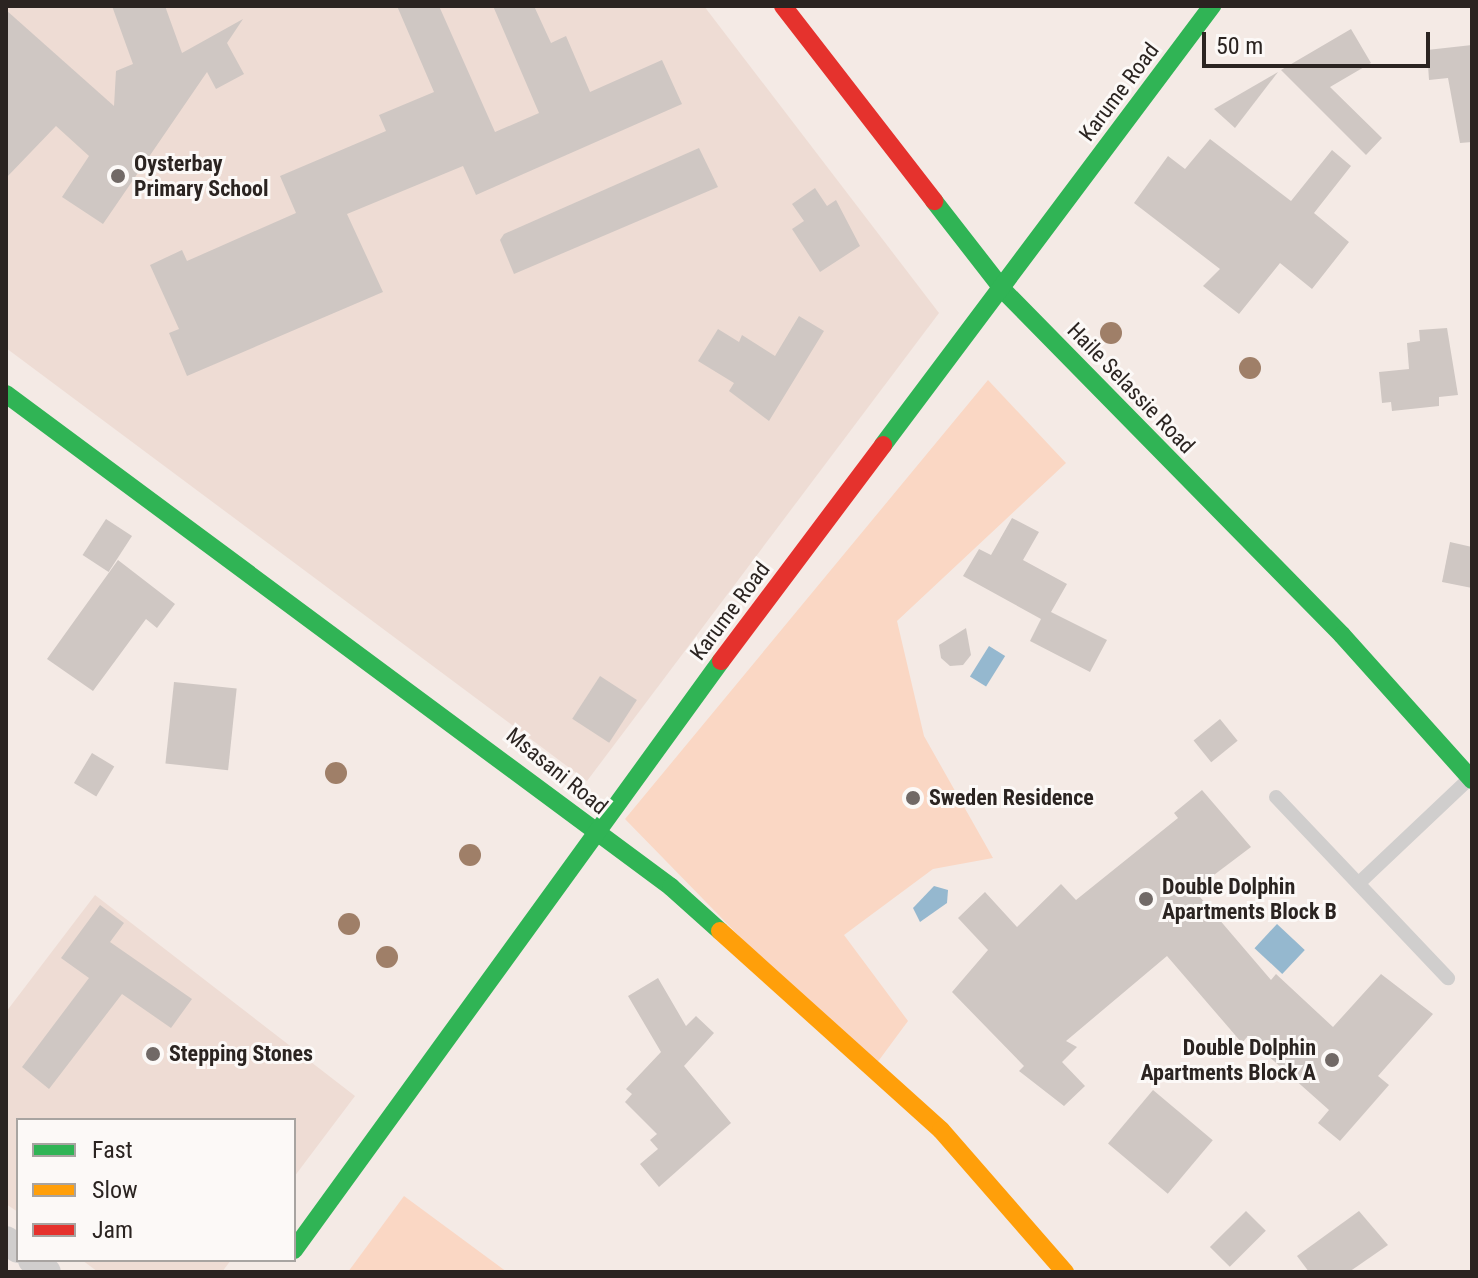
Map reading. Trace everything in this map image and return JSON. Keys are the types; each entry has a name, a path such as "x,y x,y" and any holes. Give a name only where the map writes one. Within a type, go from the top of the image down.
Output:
{"street":[{"name":"Haile Selassie Road","path":"783,6 1004,291 1342,635 1471,779"},
{"name":"Karume Road","path":"296,1247 593,832 1004,291 1212,6"},
{"name":"Msasani Road","path":"6,394 568,805 593,832 671,887 877,1068 941,1130 1065,1272"}],"lane":[{"path":"1359,883 1471,779"},
{"path":"1276,797 1448,978"}],"shaded area":[{"path":"6,6 704,6 939,313 587,781 6,348"},
{"path":"988,380 1066,463 897,621 924,736 993,858 933,869 844,935 908,1021 871,1071 625,819"},
{"name":"Stepping Stones","path":"95,895 355,1096 296,1174 296,1118 16,1118 16,1211 6,1204 6,1012"},
{"path":"404,1196 507,1272 348,1272"},
{"path":"85,1262 230,1262 222,1272 98,1272"}],"water":[{"path":"989,646 1005,656 986,687 970,677"},
{"path":"934,886 948,890 947,903 920,922 913,908"},
{"path":"1277,924 1305,950 1282,974 1254,948"}],"building":[{"path":"112,6 165,6 182,53 243,19 227,43 244,74 216,89 207,72 103,224 62,197 89,156 56,126 6,178 6,10 114,106 116,71 133,64"},
{"path":"397,6 439,6 495,132 539,113 493,6 534,6 551,43 566,36 590,92 662,60 682,104 476,195 463,166 347,214 383,292 187,376 169,333 179,329 150,265 182,250 187,261 296,213 280,176 386,131 379,115 434,92"},
{"path":"1351,29 1371,63 1330,87 1382,138 1366,155 1281,70"},
{"path":"1472,45 1472,142 1460,143 1448,78 1429,80 1427,50"},
{"path":"1278,72 1235,128 1214,109"},
{"path":"1210,139 1291,201 1332,150 1351,166 1314,213 1349,242 1312,289 1280,263 1239,314 1203,286 1220,269 1134,203 1168,156 1185,169"},
{"path":"699,148 718,187 514,274 500,240 504,234"},
{"path":"815,188 827,206 836,200 860,246 820,272 792,229 804,221 792,204"},
{"path":"799,316 824,331 769,421 729,391 734,383 698,361 718,329 739,342 742,335 775,356"},
{"path":"1447,328 1458,395 1439,397 1439,406 1392,411 1391,402 1382,403 1379,372 1409,369 1407,343 1420,341 1419,330"},
{"path":"1012,518 1039,532 1023,560 1067,584 1051,612 1107,640 1090,672 1030,641 1041,619 963,576 979,549 991,555"},
{"path":"106,519 132,536 109,572 83,555"},
{"path":"1450,542 1472,547 1472,588 1442,582"},
{"path":"118,560 175,604 157,628 146,619 93,691 47,659"},
{"path":"966,628 971,655 963,665 950,666 941,658 939,645"},
{"path":"600,676 637,700 609,743 572,719"},
{"path":"174,682 237,689 228,770 165,764"},
{"path":"1220,719 1238,741 1211,762 1194,740"},
{"path":"92,753 114,766 96,796 74,783"},
{"path":"1202,790 1251,847 1194,890 1271,980 1276,974 1333,1027 1381,974 1433,1014 1378,1076 1389,1085 1340,1141 1318,1123 1329,1110 1247,1037 1242,1043 1167,956 1066,1041 1077,1047 1062,1062 1085,1086 1064,1106 1019,1071 1024,1066 952,992 988,950 958,918 985,892 1017,927 1061,884 1076,900 1178,818 1174,813"},
{"path":"100,905 124,923 110,942 192,999 171,1028 122,994 49,1089 22,1067 89,978 61,958"},
{"path":"658,978 686,1026 696,1016 714,1033 684,1066 731,1123 659,1187 640,1164 658,1149 650,1140 657,1134 625,1102 632,1094 626,1089 661,1052 628,996"},
{"path":"1153,1090 1213,1140 1168,1194 1108,1144"},
{"path":"1246,1211 1266,1231 1230,1267 1210,1247"},
{"path":"1359,1211 1388,1245 1349,1272 1309,1272 1297,1256"}],"traffic: fast":[{"path":"883,445 1212,6"},
{"path":"934,201 1004,291 1342,635 1472,780"},
{"path":"6,394 671,887 720,931"},
{"path":"296,1247 721,661"}],"traffic: slow":[{"path":"720,931 941,1130 1065,1272"}],"traffic: jam":[{"path":"783,6 934,201"},
{"path":"721,661 883,445"}],"place":[{"name":"Oysterbay Primary School","path":"118,176"},
{"name":"Sweden Residence","path":"913,798"},
{"name":"Double Dolphin Apartments Block B","path":"1146,899"},
{"name":"Stepping Stones","path":"153,1054"},
{"name":"Double Dolphin Apartments Block A","path":"1332,1060"}]}
